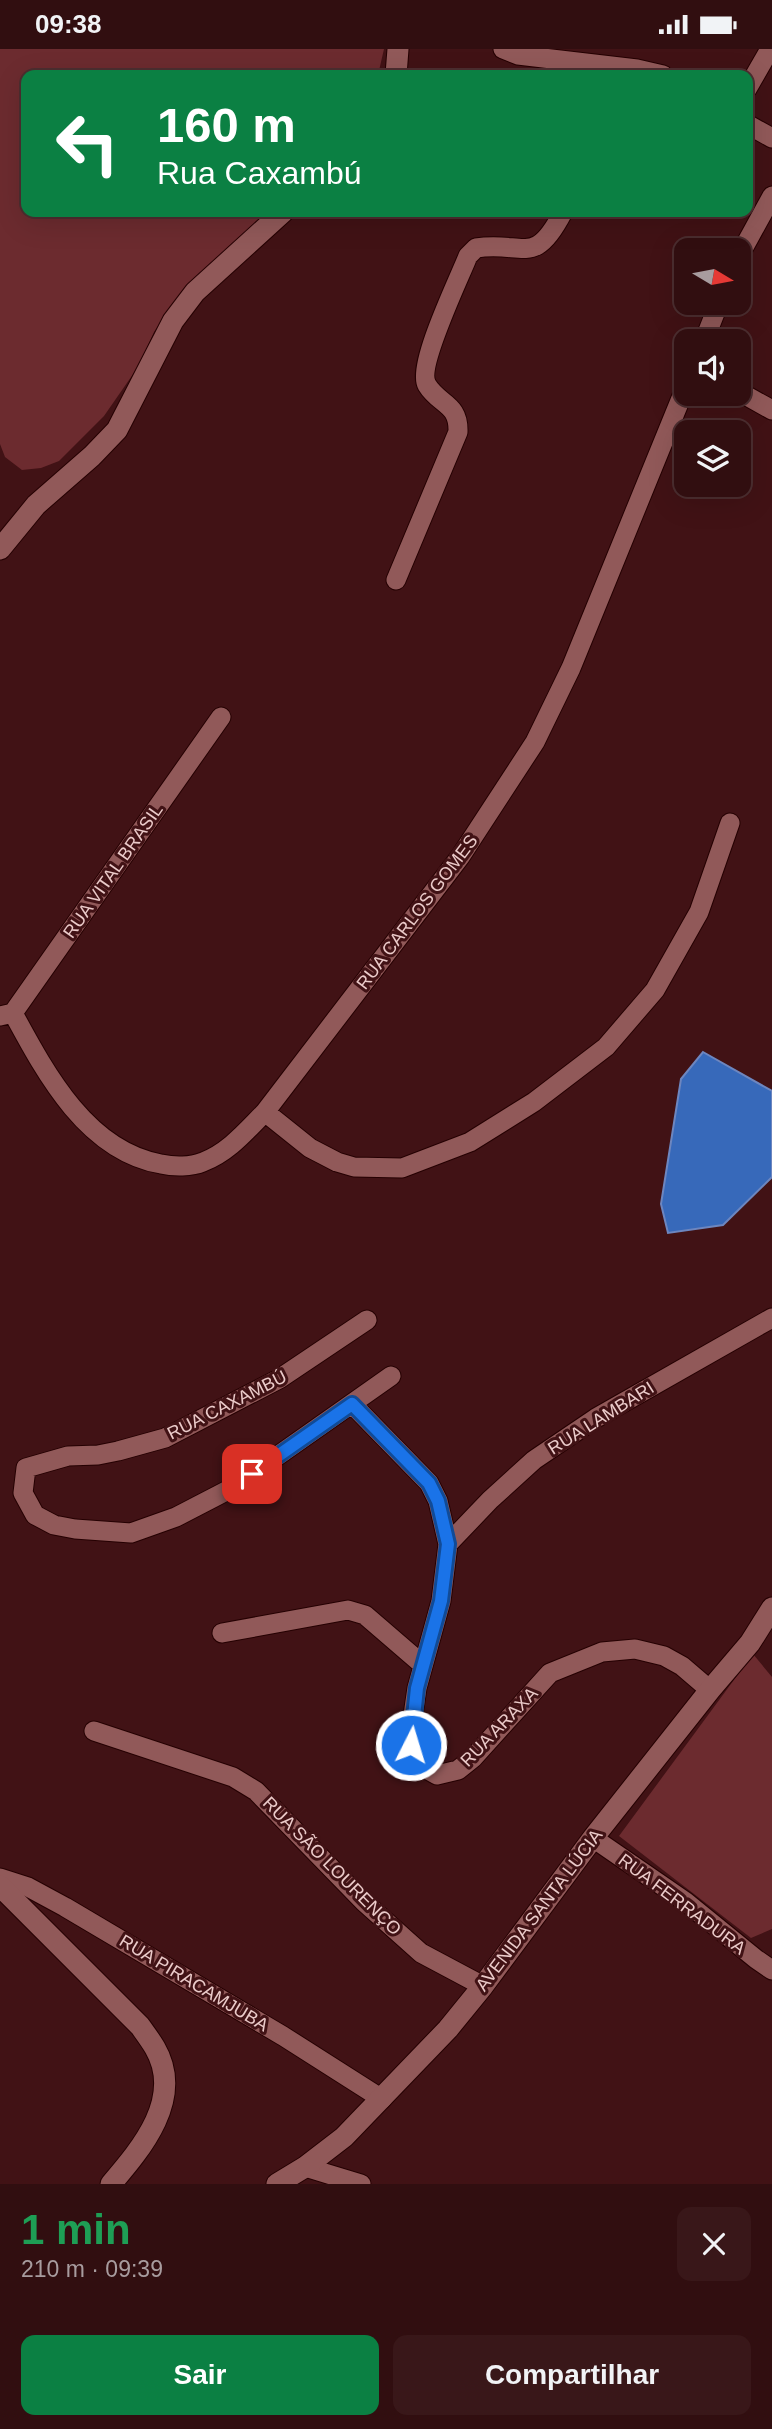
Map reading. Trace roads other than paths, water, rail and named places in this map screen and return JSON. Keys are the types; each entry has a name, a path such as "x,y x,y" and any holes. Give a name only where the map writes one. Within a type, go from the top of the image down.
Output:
{"street":[{"path":"396,70 398,49"},
{"path":"503,49 518,55 621,70"},
{"path":"753,79 770,49"},
{"path":"753,127 772,138"},
{"path":"749,238 772,196"},
{"path":"0,549 36,505 117,430 173,321 195,292 278,217"},
{"path":"396,580 458,432 459,419 453,409 426,384 423,373 468,256 476,248 531,248 542,244 560,217"},
{"path":"751,398 772,410"},
{"name":"RUA CARLOS GOMES","path":"7,1014 67,1101 114,1147 151,1163 173,1167 202,1163 230,1147 265,1112 460,857 535,742 571,668 678,406"},
{"name":"RUA VITAL BRASIL","path":"7,1014 220,717"},
{"path":"265,1112 310,1148 337,1162 354,1167 402,1168 470,1142 524,1109 606,1047 655,990 699,912 730,823"},
{"name":"RUA LAMBARI","path":"448,1544 490,1500 534,1460 596,1418 772,1318"},
{"name":"RUA CAXAMBÚ","path":"367,1320 279,1379 165,1438 98,1455 68,1456 26,1468 23,1493 35,1515 54,1525 107,1533 131,1533 176,1517 232,1487 391,1376"},
{"name":"RUA ARAXA","path":"352,1404 429,1483 438,1501 448,1544 441,1601 415,1698 411,1745 416,1759 428,1770 437,1775 458,1770 473,1758 550,1673 602,1652 635,1649 664,1656 682,1666 709,1690"},
{"name":"AVENIDA SANTA LÚCIA","path":"277,2184 305,2168 344,2137 448,2029 593,1837 709,1690 750,1643 772,1608"},
{"path":"222,1633 348,1610 365,1615 423,1665"},
{"name":"RUA SÃO LOURENÇO","path":"94,1731 233,1777 256,1791 364,1902 421,1952 483,1986"},
{"name":"RUA FERRADURA","path":"593,1837 686,1902 772,1970"},
{"name":"RUA PIRACAMJUBA","path":"0,1878 28,1887 65,1907 283,2036 382,2099"},
{"path":"0,1886 139,2026 156,2050 164,2075 163,2099 156,2121 142,2148 111,2184"},
{"path":"305,2168 361,2184"}],"water":[{"path":"703,1052 772,1091 772,1177 723,1225 668,1233 661,1204 681,1079"}]}
